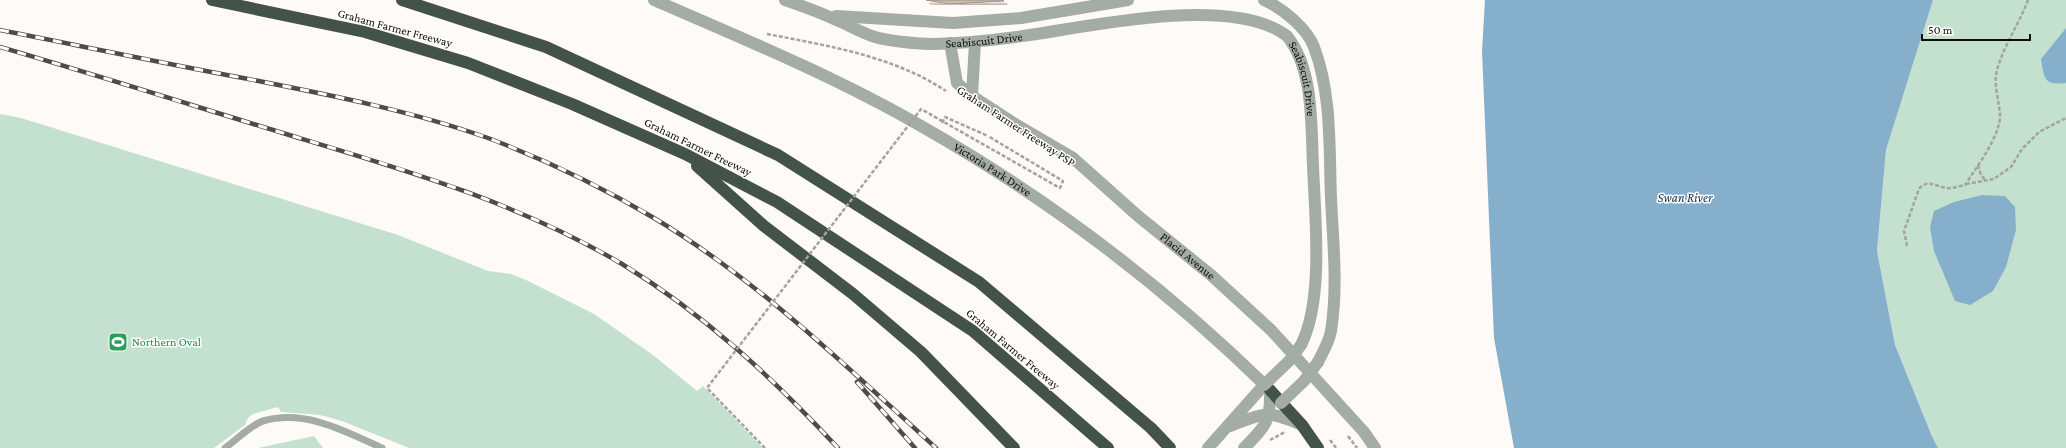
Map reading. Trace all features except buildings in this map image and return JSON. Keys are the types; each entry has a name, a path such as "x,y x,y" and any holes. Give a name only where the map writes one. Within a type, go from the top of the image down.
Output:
{"highway":[{"name":"Graham Farmer Freeway","path":"212,0 365,32 468,63 572,104 685,154 777,202 973,331 1108,448"},
{"path":"402,0 546,47 778,155 978,282 1151,428 1170,448"},
{"path":"685,154 764,226 854,294 921,352 1014,448"},
{"path":"1267,387 1302,425 1318,448"}],"street":[{"name":"Victoria Park Drive","path":"654,0 837,82 919,125 976,158 1032,195 1153,284 1224,345 1267,387"},
{"name":"Seabiscuit Drive","path":"785,0 826,15 875,37 931,44 1000,41 1136,15 1185,8 1218,6 1248,11 1271,20 1288,37 1302,64 1310,106 1317,258 1313,313 1307,333 1301,345 1267,387 1229,426"},
{"name":"Seabiscuit Drive","path":"826,15 953,23 1020,18 1128,0"},
{"name":"Seabiscuit Drive","path":"1264,0 1276,5 1302,29 1313,46 1323,82 1330,133 1334,231 1334,295 1331,333 1318,362 1304,381 1270,413"},
{"path":"972,96 975,42"},
{"name":"Placid Avenue","path":"950,43 958,83 972,96 1072,158 1138,216 1211,275 1271,330 1364,432 1375,448"},
{"path":"1244,448 1260,433 1268,421 1270,413 1267,387"},
{"path":"1208,448 1229,426 1258,415 1270,413 1302,425"}],"lane":[{"path":"225,448 262,421 295,418 331,424 382,448"}],"path":[{"path":"1965,184 1999,127 2000,116 1995,82 1997,70 2028,0"},
{"name":"Graham Farmer Freeway PSP","path":"763,33 858,53 902,67 950,93"},
{"path":"765,448 707,388 921,109 928,113 942,121 949,125 977,141 990,149 998,153 1011,161 1060,188 1063,181 988,136 945,117 943,121 941,125"},
{"path":"1907,246 1904,231 1919,189 1923,184 1929,183 1947,188 1994,179 2011,167 2022,149 2039,132 2066,118"},
{"path":"1978,164 1981,176 1986,181"},
{"path":"1345,431 1357,448"},
{"path":"1265,444 1276,436 1287,432"}],"green space":[{"path":"1933,0 2066,0 2066,448 1938,448 1895,345 1877,251 1886,150"},
{"path":"0,114 21,118 398,235 488,271 511,274 526,280 594,314 653,355 697,391 703,386 763,448 409,448 342,421 320,415 281,412 278,407 253,414 248,418 245,425 214,448 0,448"},
{"path":"314,436 323,448 258,448"}],"water":[{"name":"Swan River","path":"1485,0 1933,0 1886,150 1877,251 1895,345 1938,448 1514,448 1494,338 1482,51"},
{"path":"2066,28 2066,83 2059,84 2049,82 2044,76 2041,59"},
{"path":"1982,195 2005,196 2015,207 2016,230 2006,267 1993,291 1970,305 1955,301 1934,251 1930,227 1934,211 1954,202"}],"railway":[{"path":"0,30 305,90 367,104 428,119 510,146 573,175 654,218 730,269 801,326 936,448"},
{"path":"0,47 373,160 458,189 542,222 622,264 681,304 736,348 763,372 838,448"},
{"path":"857,382 915,448"}],"place":[{"name":"Northern Oval","path":"118,342"}]}
